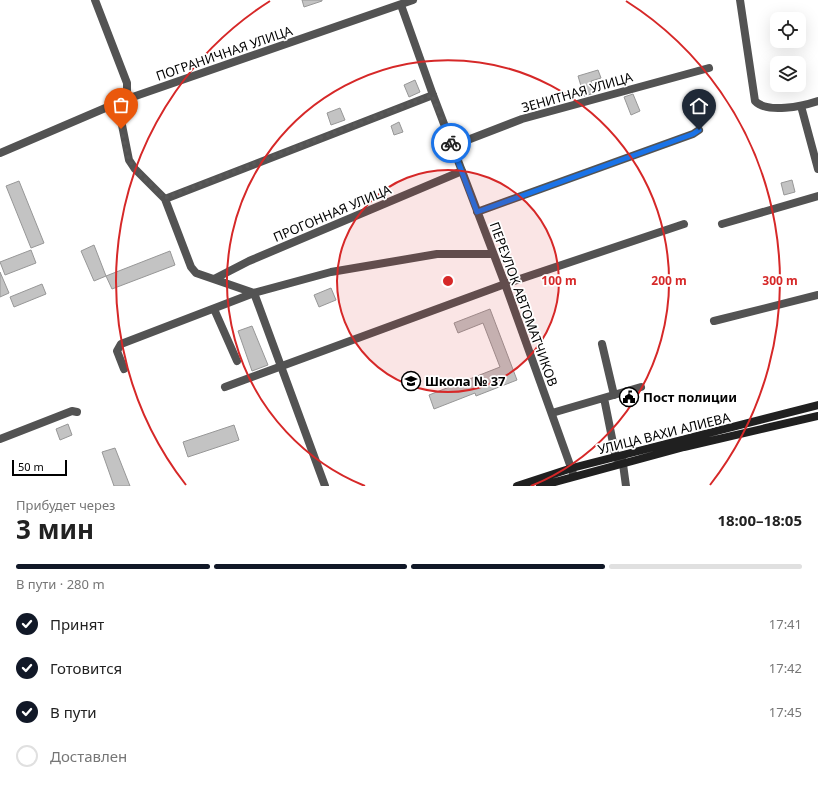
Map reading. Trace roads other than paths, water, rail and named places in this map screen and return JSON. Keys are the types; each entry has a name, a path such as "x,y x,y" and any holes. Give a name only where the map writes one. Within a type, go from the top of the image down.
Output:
{"main road":[{"name":"УЛИЦА ВАХИ АЛИЕВА","path":"517,486 818,406"},
{"name":"УЛИЦА ВАХИ АЛИЕВА","path":"620,459 818,416"},
{"name":"УЛИЦА ВАХИ АЛИЕВА","path":"540,486 573,472"}],"street":[{"path":"95,0 127,83 120,115 129,160 135,169 165,198 191,267 196,273 254,293"},
{"name":"ПОГРАНИЧНАЯ УЛИЦА","path":"0,153 124,100 400,2 413,0"},
{"path":"740,0 755,101 759,106 765,108 801,106 818,101"},
{"name":"ПЕРЕУЛОК АВТОМАТЧИКОВ","path":"400,2 432,95 505,284 573,472"},
{"name":"ЗЕНИТНАЯ УЛИЦА","path":"452,146 522,119 710,68"},
{"path":"165,198 432,95"},
{"path":"801,106 818,169"},
{"path":"477,212 693,134 699,130"},
{"name":"ПРОГОННАЯ УЛИЦА","path":"214,280 249,261 462,171"},
{"path":"722,224 818,196"},
{"path":"225,387 505,284 684,224"},
{"path":"124,369 117,351 121,344 254,293 332,272 437,254 493,254"},
{"path":"254,293 325,486"},
{"path":"714,321 818,295"},
{"path":"214,309 237,361"},
{"path":"602,344 614,395"},
{"path":"552,413 641,387"},
{"path":"604,398 626,486"},
{"path":"0,439 72,411 77,412"}],"place":[{"name":"Школа № 37","path":"411,381"},
{"name":"Пост полиции","path":"629,397"}]}
